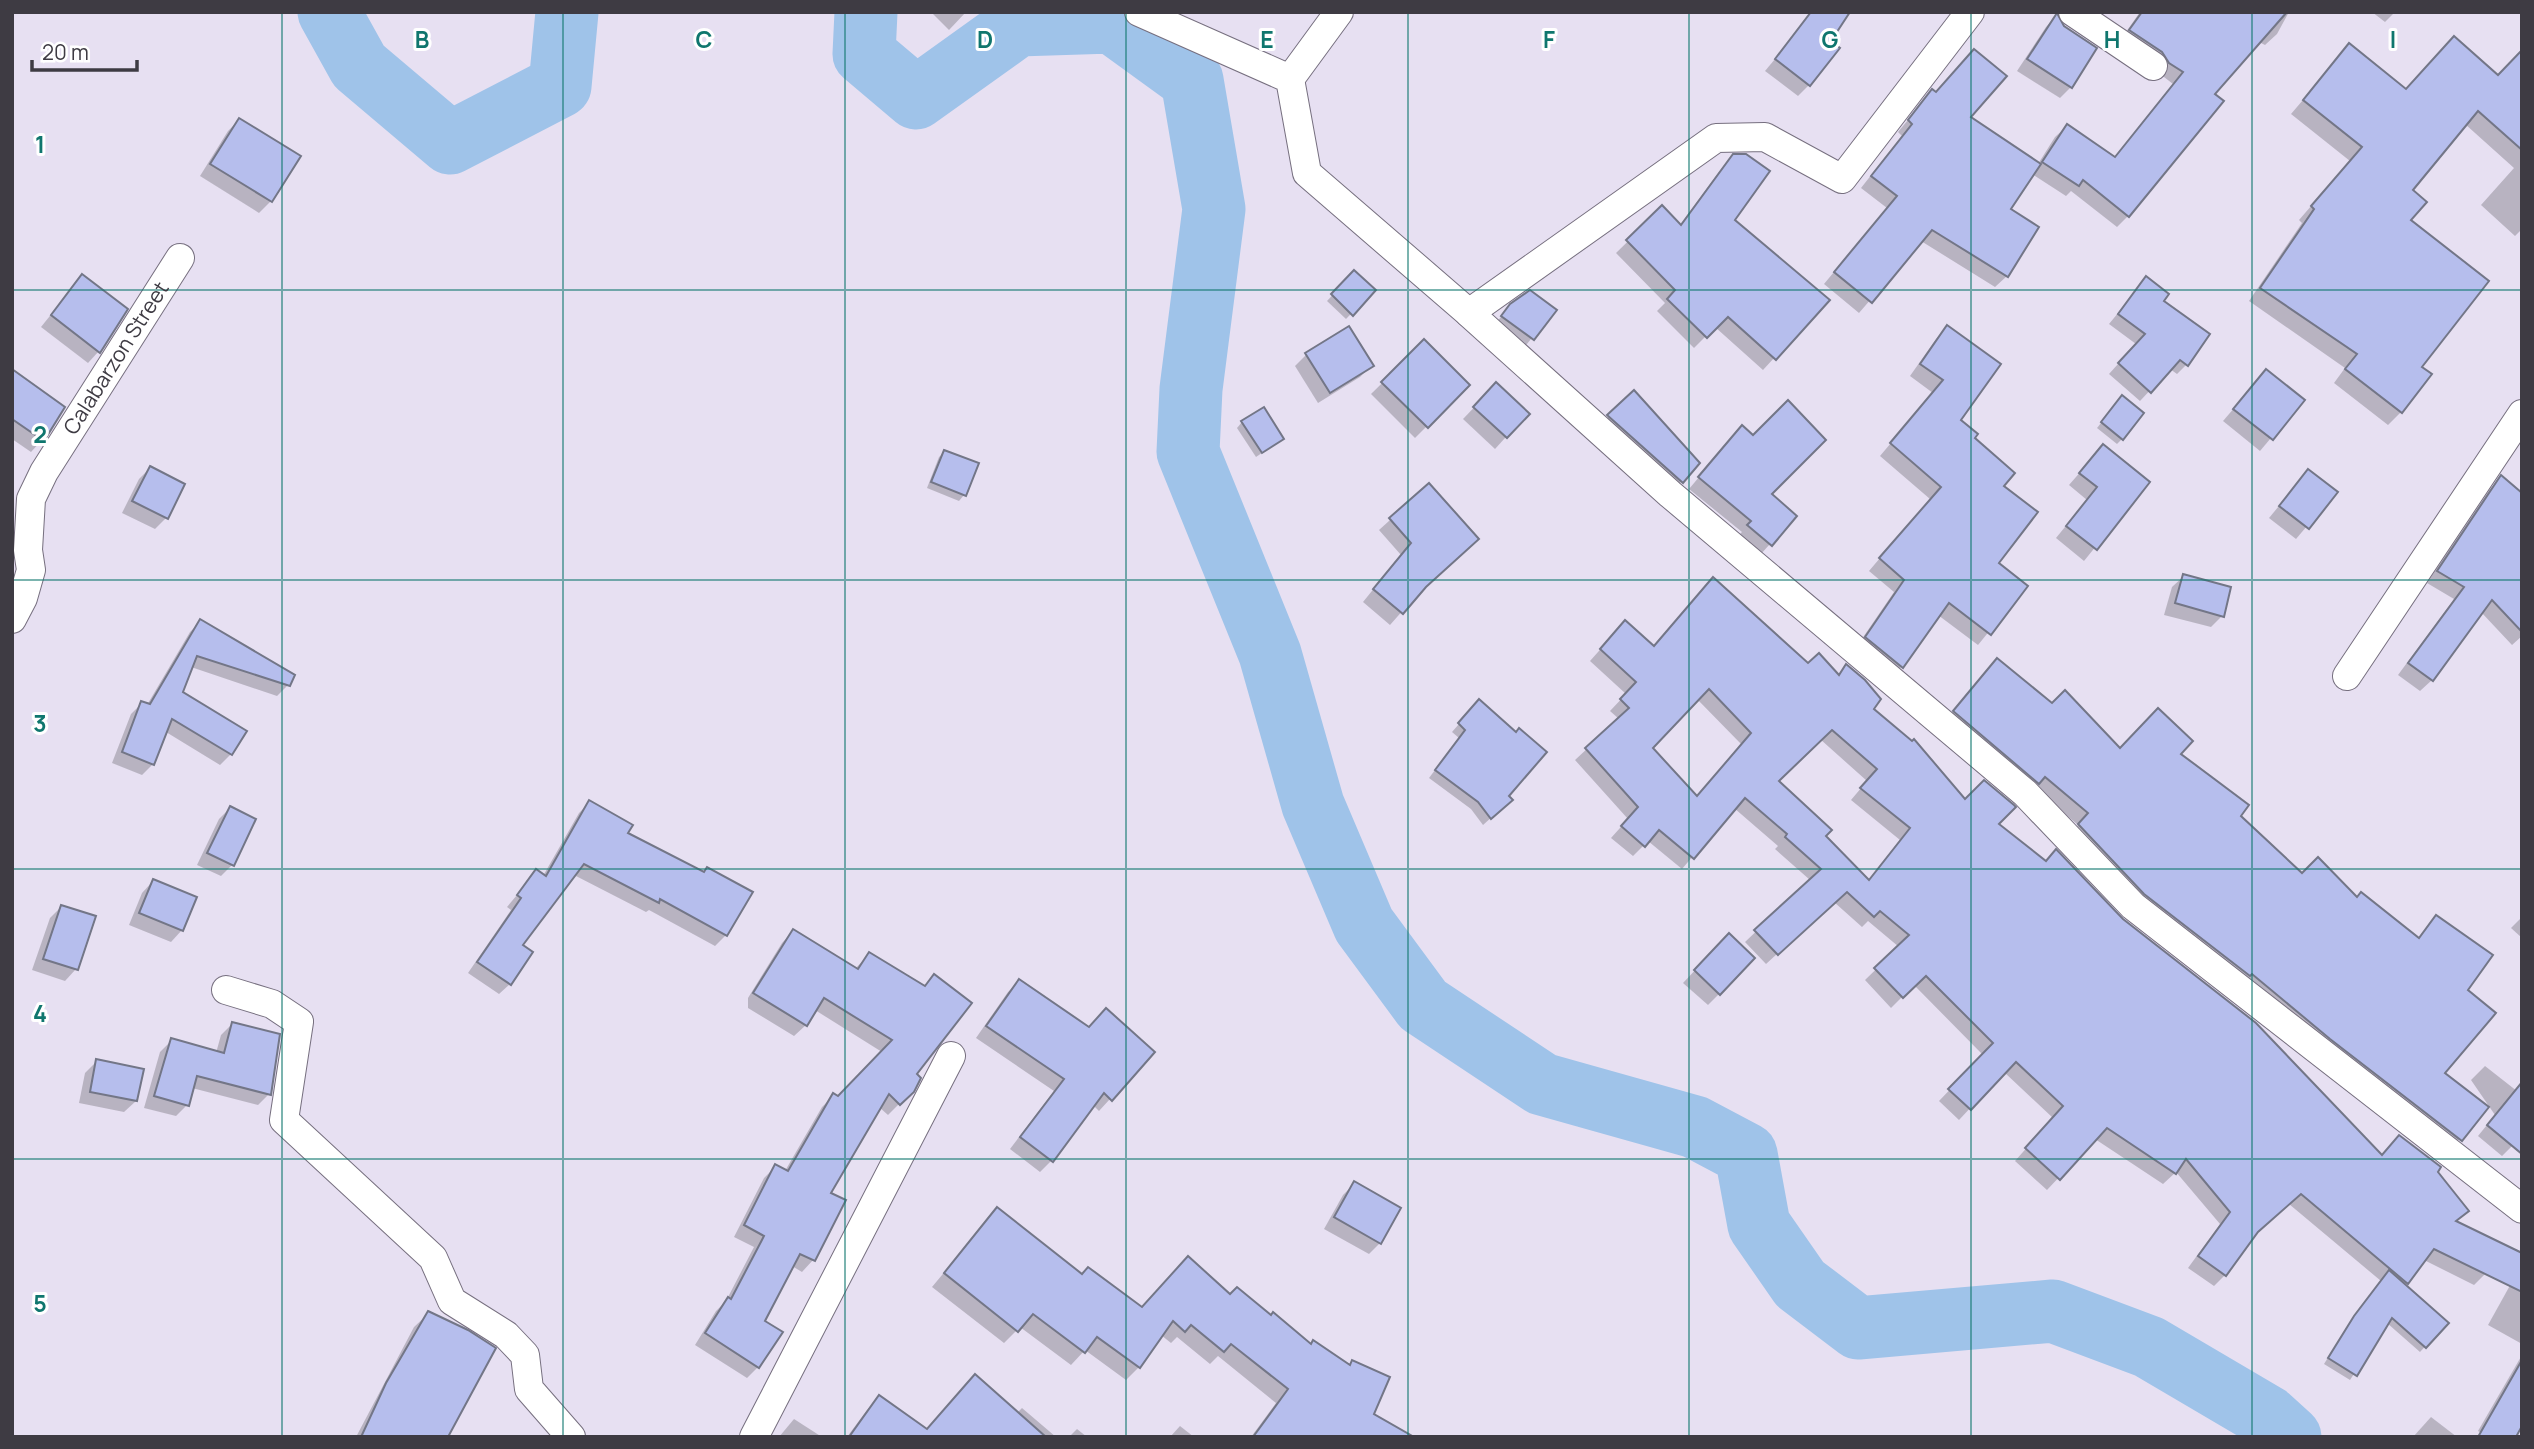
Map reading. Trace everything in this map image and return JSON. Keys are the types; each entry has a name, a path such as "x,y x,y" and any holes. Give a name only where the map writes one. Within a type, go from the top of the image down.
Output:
{"street":[{"path":"1139,12 1290,79"},
{"path":"1339,12 1290,79 1307,173 1469,313 1670,494 2025,793 2133,906 2522,1209"},
{"path":"1469,313 1716,138 1765,137 1842,179 1970,12"},
{"path":"2073,12 2153,66"},
{"name":"Calabarzon Street","path":"12,619 23,598 31,570 28,550 31,499 44,472 180,258"},
{"path":"2347,676 2522,414"},
{"path":"226,990 272,1004 299,1022 284,1120 433,1258 453,1301 506,1335 525,1355 529,1389 571,1437"},
{"path":"754,1437 951,1056"}],"building":[{"path":"1811,12 1850,12 1831,41 1840,48 1810,86 1775,59"},
{"path":"2142,12 2287,12 2215,94 2224,101 2129,217 2083,180 2079,186 2042,162 2067,124 2115,157 2183,72 2169,63 2162,52 2129,30"},
{"path":"2057,13 2064,26 2097,48 2072,88 2027,59"},
{"path":"2454,36 2498,75 2522,50 2522,150 2478,111 2413,190 2427,202 2411,220 2489,281 2422,367 2432,374 2402,413 2345,369 2357,354 2260,288 2314,209 2311,206 2362,147 2303,100 2349,43 2406,89"},
{"path":"1974,49 2007,76 1971,117 2041,164 2011,209 2039,227 2008,277 1932,230 1872,303 1834,272 1897,196 1871,176 1912,124 1908,120 1932,89 1936,92"},
{"path":"239,118 301,156 272,202 210,164"},
{"path":"1733,154 1746,154 1770,171 1735,220 1830,300 1776,360 1728,317 1707,338 1667,299 1675,290 1626,240 1662,205 1681,225"},
{"path":"1354,270 1376,290 1353,316 1331,294"},
{"path":"82,274 128,309 100,353 51,315"},
{"path":"2146,276 2169,294 2164,301 2210,334 2188,366 2180,360 2151,393 2118,363 2145,334 2118,314"},
{"path":"1530,290 1557,310 1534,340 1501,316 1510,304"},
{"path":"1947,325 2001,364 1961,420 1978,434 1975,438 2015,473 2004,486 2038,512 1999,563 2028,586 1991,635 1949,603 1903,668 1865,637 1904,580 1879,558 1941,487 1890,443 1943,380 1920,364"},
{"path":"1349,326 1374,366 1330,393 1305,353"},
{"path":"1424,339 1470,385 1428,428 1381,382"},
{"path":"12,369 65,407 44,441 12,419"},
{"path":"2266,369 2305,400 2273,440 2233,409"},
{"path":"1496,382 1530,414 1507,438 1473,407"},
{"path":"1634,390 1700,463 1683,483 1607,415"},
{"path":"2122,395 2144,413 2123,440 2101,422"},
{"path":"1788,400 1826,440 1772,494 1797,516 1772,546 1747,525 1751,521 1698,477 1742,425 1753,435"},
{"path":"1264,407 1284,439 1262,453 1241,421"},
{"path":"2103,444 2150,482 2097,550 2066,526 2097,487 2079,473"},
{"path":"944,450 979,463 966,496 931,482"},
{"path":"150,466 185,484 168,519 132,501"},
{"path":"2308,469 2338,492 2309,529 2279,506"},
{"path":"2501,475 2522,493 2522,632 2492,600 2433,681 2408,663 2464,587 2437,571"},
{"path":"1429,483 1479,539 1426,587 1403,614 1373,589 1411,543 1389,518"},
{"path":"2183,574 2231,587 2224,617 2175,603"},
{"path":"1713,577 1808,663 1819,653 1839,675 1846,664 1865,680 1881,699 1874,709 1912,741 1914,739 1965,799 1984,780 2014,805 2016,807 1999,824 2046,861 2056,849 2123,919 2256,1023 2382,1155 2399,1135 2441,1167 2438,1172 2469,1211 2456,1221 2522,1253 2522,1292 2434,1249 2408,1284 2301,1194 2258,1232 2226,1276 2198,1256 2230,1212 2186,1159 2176,1174 2107,1128 2060,1180 2025,1148 2063,1106 2016,1062 1971,1110 1948,1089 1993,1043 1926,976 1903,998 1874,968 1909,935 1880,911 1874,917 1847,892 1778,955 1754,930 1821,869 1785,837 1787,834 1745,798 1694,859 1659,830 1645,847 1621,826 1638,807 1585,748 1629,708 1620,699 1636,682 1600,649 1625,620 1654,646","holes":["1709,689 1751,733 1697,796 1653,748","1832,730 1877,769 1860,788 1910,828 1869,880 1826,836 1832,830 1779,781"]},
{"path":"200,619 295,675 290,686 197,656 183,692 247,731 232,755 172,719 154,765 122,752 141,701 150,704"},
{"path":"1997,658 2052,703 2065,690 2120,748 2158,708 2193,741 2181,754 2249,805 2241,816 2302,873 2318,857 2357,897 2361,892 2419,938 2436,915 2493,955 2468,990 2496,1013 2445,1073 2489,1107 2462,1141 2330,1039 2252,974 2250,976 2144,894 2078,824 2088,813 2045,777 2039,784 1953,711"},
{"path":"1479,699 1516,732 1519,728 1547,752 1509,796 1513,800 1491,819 1478,802 1435,770 1465,730 1458,723"},
{"path":"589,800 633,825 628,833 704,872 707,867 753,892 727,936 660,899 659,903 584,864 523,945 533,952 511,985 477,962 521,898 517,895 536,869 546,876"},
{"path":"230,806 256,819 234,866 207,853"},
{"path":"153,879 197,897 183,931 139,913"},
{"path":"61,905 96,916 78,970 43,959"},
{"path":"793,929 858,969 869,952 925,986 934,974 972,1003 917,1074 921,1078 914,1092 900,1105 889,1094 831,1193 846,1200 815,1261 800,1254 765,1321 783,1332 759,1368 705,1333 728,1297 731,1299 764,1236 744,1225 775,1164 788,1171 833,1093 838,1096 892,1040 824,998 807,1026 753,993"},
{"path":"1729,933 1755,958 1720,995 1694,970"},
{"path":"1019,979 1089,1027 1106,1008 1155,1052 1112,1101 1104,1093 1053,1162 1020,1137 1064,1079 986,1026"},
{"path":"232,1022 280,1034 271,1095 197,1076 189,1106 154,1096 171,1038 224,1053"},
{"path":"96,1059 144,1069 137,1101 90,1092"},
{"path":"2522,1082 2522,1154 2487,1125"},
{"path":"1354,1181 1401,1208 1381,1244 1334,1217"},
{"path":"997,1207 1082,1274 1088,1267 1142,1307 1188,1256 1230,1294 1237,1287 1271,1315 1273,1312 1311,1344 1313,1340 1350,1365 1352,1360 1390,1377 1374,1414 1414,1437 1253,1437 1288,1389 1231,1344 1224,1352 1191,1325 1185,1332 1173,1321 1140,1368 1097,1337 1085,1353 1033,1314 1018,1332 944,1273"},
{"path":"2389,1270 2449,1323 2426,1348 2392,1318 2357,1376 2328,1358 2354,1316"},
{"path":"428,1311 468,1330 496,1348 448,1437 361,1437 386,1383"},
{"path":"2522,1360 2522,1426 2516,1437 2478,1437"},
{"path":"975,1374 1046,1437 849,1437 879,1395 927,1429"}],"waterway":[{"path":"329,12 359,66 450,143 560,86 567,12"},
{"path":"866,12 864,54 916,98 1018,25 1112,22 1192,80 1214,209 1191,389 1188,452 1270,654 1313,805 1364,925 1423,1005 1542,1084 1695,1127 1746,1154 1759,1225 1800,1284 1858,1328 2053,1311 2149,1347 2268,1417 2290,1437"}]}
